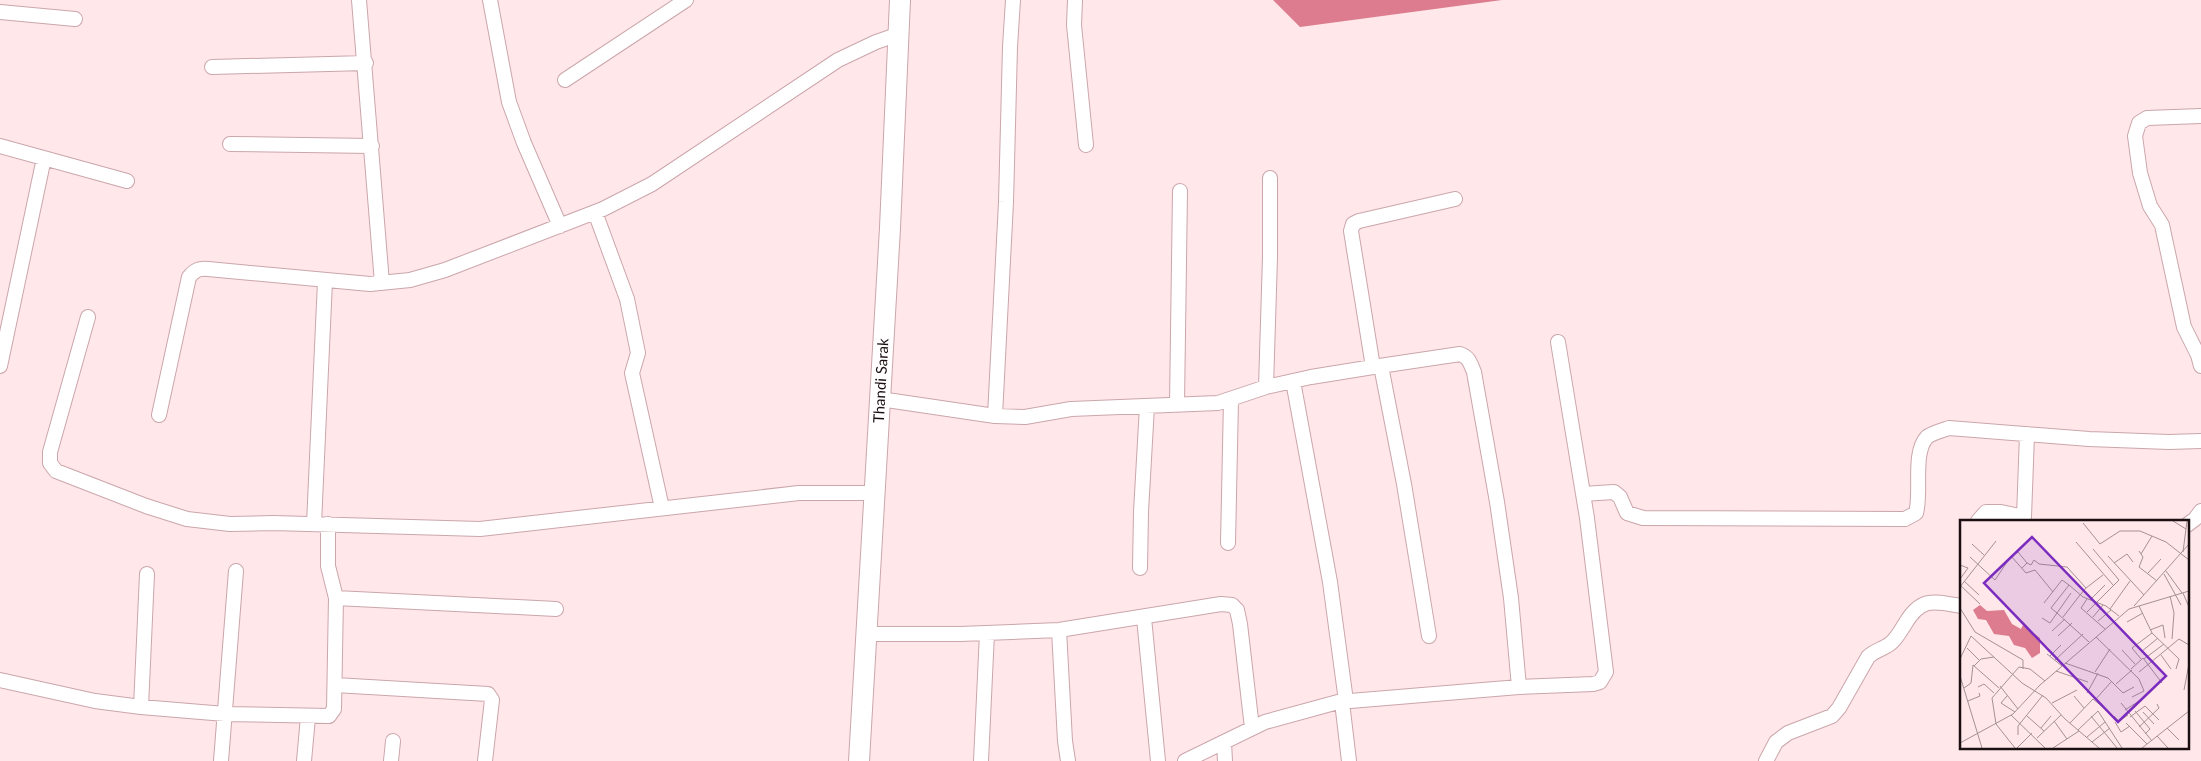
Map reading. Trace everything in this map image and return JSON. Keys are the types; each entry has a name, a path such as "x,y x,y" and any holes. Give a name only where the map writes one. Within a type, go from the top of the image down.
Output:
{"main road":[{"name":"Thandi Sarak","path":"859,761 900,0"}],"street":[{"path":"359,0 366,63 382,283"},
{"path":"490,0 509,102 524,143 560,226"},
{"path":"565,80 686,0"},
{"path":"994,416 1006,202 1009,66 1013,0"},
{"path":"1075,0 1074,25 1086,145"},
{"path":"0,12 75,19"},
{"path":"159,415 189,277 194,271 200,268 370,284 410,280 445,270 595,212 652,184 838,60 876,42 899,34"},
{"path":"212,66 366,63"},
{"path":"2201,116 2147,118 2139,123 2136,136 2140,173 2150,206 2162,225 2184,327 2198,354 2201,366"},
{"path":"230,144 372,146"},
{"path":"0,146 127,181"},
{"path":"0,366 44,158"},
{"path":"1266,387 1270,257 1270,178"},
{"path":"1178,404 1180,191"},
{"path":"1429,636 1404,484 1377,367 1351,231 1353,224 1359,221 1455,199"},
{"path":"595,212 627,299 638,353 632,374 662,508"},
{"path":"0,680 95,701 140,706 225,714 324,717 332,713 334,709 335,685 336,598 321,524 325,281"},
{"path":"88,317 50,452 50,463 56,471 146,506 187,519 230,524 321,524 480,529 799,493 874,493"},
{"path":"1185,761 1265,722 1306,710 1344,702 1600,682 1606,672 1603,641 1583,494 1558,342"},
{"path":"880,399 994,416 1025,417 1072,409 1218,403 1266,387 1293,382 1460,354 1467,357 1474,372 1497,502 1511,598 1519,687"},
{"path":"1293,382 1330,582 1350,761"},
{"path":"1228,543 1231,400"},
{"path":"1140,568 1140,512 1148,406"},
{"path":"1583,494 1614,492 1620,497 1627,513 1643,518 1905,519 1916,513 1919,501 1920,450 1928,437 1949,428 2169,442 2201,441"},
{"path":"1979,520 1986,512 2001,512 2030,519 2027,434"},
{"path":"2188,524 2201,511"},
{"path":"221,761 236,571"},
{"path":"140,706 147,574"},
{"path":"336,598 556,609"},
{"path":"1766,761 1776,742 1788,733 1832,716 1839,708 1868,657 1875,650 1892,643 1912,612 1922,604 1934,601 1960,606"},
{"path":"866,634 1060,630 1144,618 1221,604 1232,605 1237,610 1240,624 1252,728"},
{"path":"1144,618 1158,761"},
{"path":"1060,630 1065,741 1068,761"},
{"path":"981,761 986,698 987,633"},
{"path":"335,685 488,694 492,700 485,761"},
{"path":"304,761 308,717"},
{"path":"391,761 392,741"},
{"path":"1224,742 1225,761"}],"shaded area":[{"path":"1273,0 1502,0 1300,27"}]}
